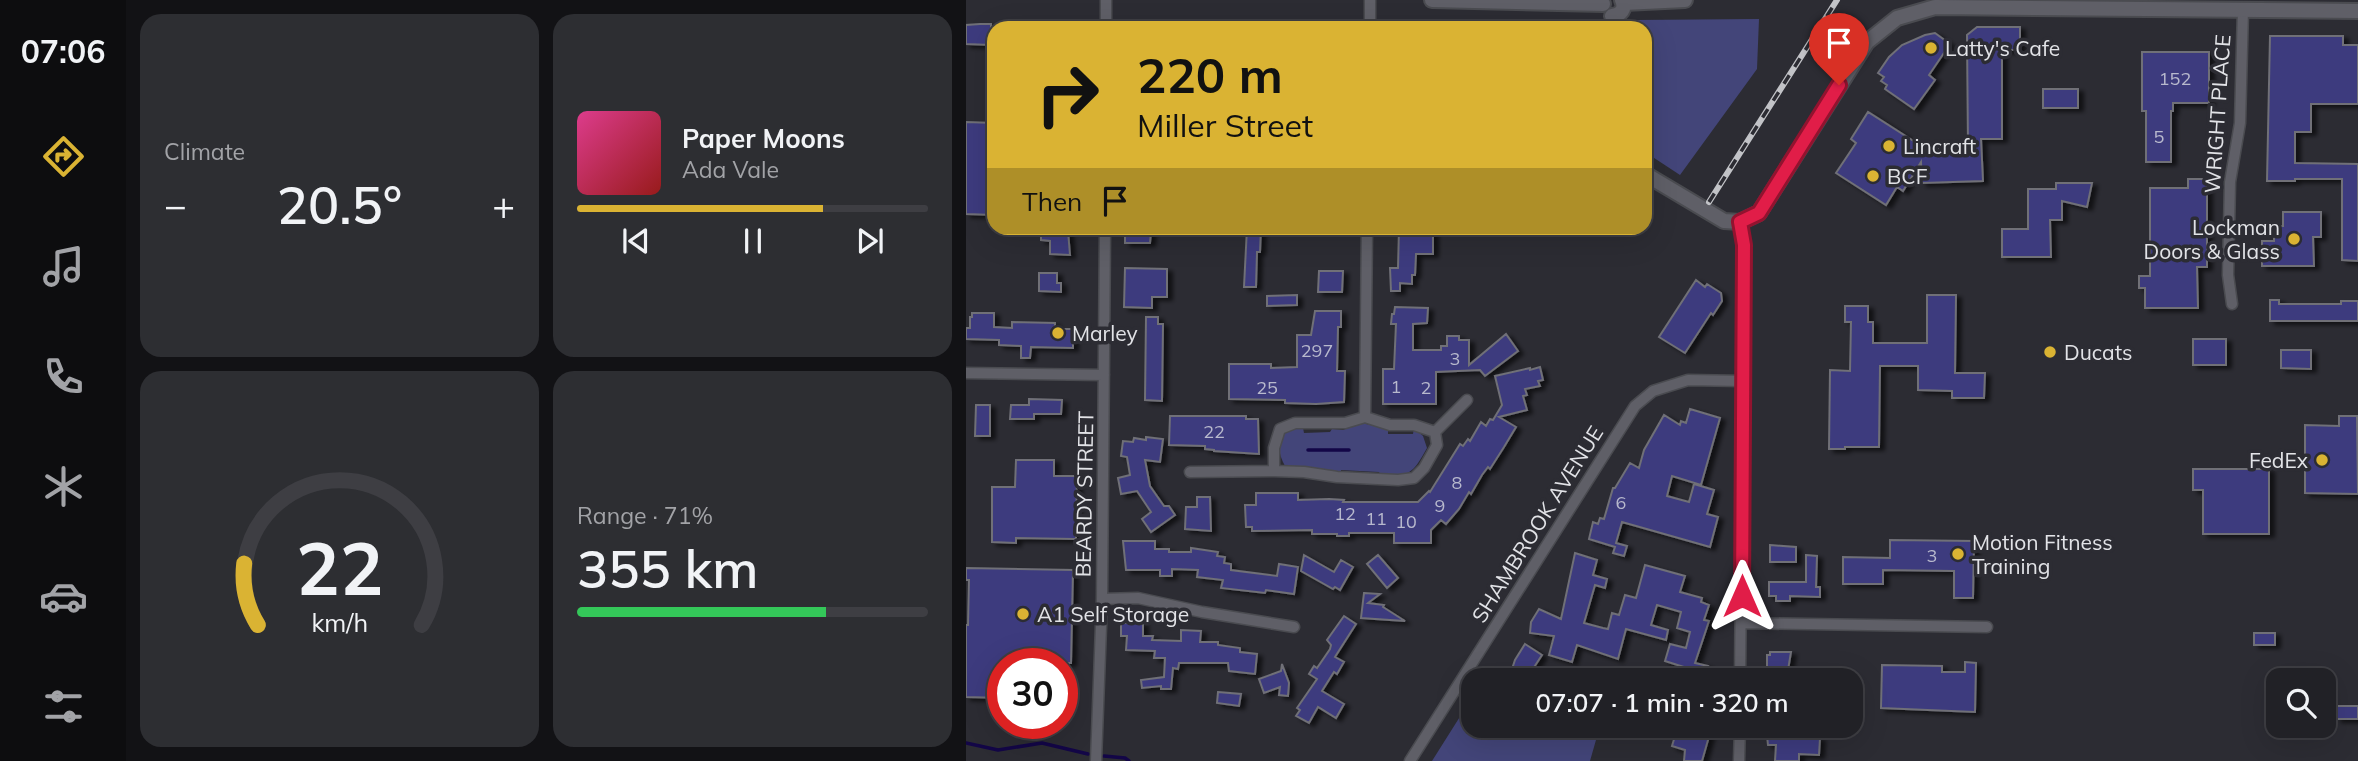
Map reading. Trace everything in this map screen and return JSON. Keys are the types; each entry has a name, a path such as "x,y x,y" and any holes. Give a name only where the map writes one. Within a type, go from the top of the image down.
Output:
{"street":[{"path":"1106,0 1106,21"},
{"path":"1370,0 1370,21"},
{"path":"1432,0 1604,2 1611,21"},
{"path":"1613,21 1621,12 1623,2 1685,0"},
{"path":"1652,177 1724,221 1740,222 1759,213 1867,42 1897,18 1935,7 2003,3 2358,11"},
{"name":"WRIGHT PLACE","path":"2232,304 2228,275 2230,182 2240,123 2243,9"},
{"path":"1740,222 1744,245 1740,668"},
{"name":"BEARDY STREET","path":"1096,761 1102,599 1105,235"},
{"path":"1365,417 1367,235"},
{"path":"966,373 1104,375"},
{"name":"SHAMBROOK AVENUE","path":"1410,761 1635,406 1653,391 1688,380 1743,381"},
{"path":"1435,432 1467,400"},
{"path":"1274,471 1275,448 1280,429 1295,423 1345,423 1365,417 1390,425 1415,425 1435,432"},
{"path":"1190,471 1274,471 1337,477 1398,480 1414,478 1424,468 1437,445 1435,432"},
{"path":"1102,599 1138,598 1202,612 1294,626"},
{"path":"1741,623 1987,627"},
{"path":"1739,761 1740,738"}],"shaded area":[{"path":"1759,19 1757,69 1680,175 1652,157 1652,21 1635,20"},
{"path":"1362,423 1388,429 1388,434 1413,434 1414,428 1423,436 1427,448 1410,472 1398,476 1341,470 1341,475 1285,466 1281,458 1280,442 1283,434 1297,427 1303,428 1304,433 1330,432 1332,429 1343,430"},
{"path":"1461,715 1461,738 1597,738 1590,761 1432,761"}],"building":[{"path":"987,24 987,45 966,44 966,25"},
{"path":"1977,27 2020,27 2020,50 2002,50 2002,139 1981,139 1983,181 1922,183 1921,162 1903,191 1897,187 1886,205 1836,173 1856,143 1851,139 1868,112 1915,142 1920,149 1968,147 1967,35"},
{"path":"1935,33 1950,44 1929,75 1935,80 1914,109 1885,89 1887,85 1881,81 1884,77 1878,73 1902,45"},
{"path":"2270,36 2343,36 2343,45 2358,45 2358,104 2311,104 2311,132 2295,132 2295,163 2358,164 2358,261 2342,260 2342,179 2267,181"},
{"path":"2142,52 2209,52 2209,103 2173,103 2171,162 2146,162 2146,111 2142,111"},
{"path":"2043,89 2078,89 2078,108 2043,108"},
{"path":"966,122 987,123 987,215 966,214"},
{"path":"2188,179 2207,179 2207,267 2197,267 2198,308 2145,308 2145,288 2139,288 2139,276 2150,276 2150,188 2188,188"},
{"path":"2056,183 2092,183 2087,207 2062,201 2062,220 2050,220 2051,257 2002,257 2002,229 2028,229 2028,189 2056,189"},
{"name":"Lockman Doors & Glass","path":"2283,212 2321,212 2321,237 2313,237 2314,266 2262,266 2262,241 2274,241 2274,226 2283,226"},
{"path":"1041,235 1068,235 1070,255 1050,254 1050,241 1041,240"},
{"path":"1125,235 1151,235 1150,243 1125,243"},
{"path":"1247,235 1261,235 1260,252 1257,252 1256,287 1244,287"},
{"path":"1399,235 1433,235 1433,254 1416,254 1412,284 1400,283 1400,291 1391,291 1390,268 1398,268"},
{"path":"1125,268 1167,269 1167,297 1152,297 1152,308 1124,307"},
{"path":"1319,271 1343,271 1342,292 1318,292"},
{"path":"1039,273 1057,273 1061,292 1039,291"},
{"path":"1696,280 1721,293 1722,301 1685,353 1659,337"},
{"path":"1297,295 1297,305 1267,306 1267,296"},
{"path":"1927,295 1956,295 1955,373 1985,373 1984,398 1952,398 1952,391 1918,390 1918,366 1880,366 1879,447 1829,449 1830,370 1850,371 1851,322 1845,322 1845,306 1868,306 1868,322 1873,322 1873,343 1927,343"},
{"path":"2270,300 2279,300 2279,304 2341,304 2341,301 2358,301 2358,321 2270,321"},
{"path":"1395,307 1428,308 1427,323 1413,324 1413,350 1441,350 1441,346 1447,346 1447,336 1459,336 1459,340 1469,340 1469,365 1506,334 1518,351 1485,376 1480,370 1436,372 1436,404 1383,404 1383,369 1394,369 1396,324 1391,324"},
{"path":"1315,311 1341,311 1337,371 1345,371 1344,402 1316,404 1285,403 1285,400 1229,399 1229,364 1271,364 1271,368 1297,367 1297,335 1311,335"},
{"path":"972,313 994,313 994,327 1012,328 1012,322 1055,323 1055,329 1073,329 1073,348 1031,347 1030,358 1021,358 1021,346 999,345 999,340 966,339 966,328 970,328"},
{"path":"1146,317 1158,317 1158,324 1163,324 1162,401 1145,400"},
{"path":"2193,339 2226,339 2226,365 2193,365"},
{"path":"2281,350 2311,350 2311,369 2281,368"},
{"path":"1540,367 1543,380 1538,381 1540,386 1525,389 1527,395 1523,396 1527,410 1499,417 1516,427 1490,469 1488,467 1459,509 1446,524 1441,520 1431,530 1431,543 1394,543 1394,533 1349,533 1349,536 1337,536 1312,534 1312,530 1252,531 1252,527 1246,527 1245,505 1256,505 1256,493 1298,493 1298,500 1418,502 1430,492 1460,444 1463,446 1468,439 1470,441 1481,422 1486,426 1490,419 1493,420 1502,405 1495,376"},
{"path":"1029,399 1062,400 1061,414 1034,414 1034,419 1010,419 1011,405 1029,405"},
{"path":"976,405 990,405 990,436 975,436"},
{"path":"1690,409 1720,418 1701,485 1672,476 1667,496 1689,502 1694,484 1714,490 1707,514 1718,517 1710,547 1622,522 1616,543 1627,546 1624,556 1613,553 1615,547 1589,539 1593,522 1598,524 1600,518 1604,519 1613,488 1630,463 1639,468 1644,450 1664,415 1680,425 1681,421 1686,423"},
{"path":"1170,416 1246,416 1246,419 1258,419 1259,454 1214,451 1205,449 1205,446 1169,445"},
{"name":"FedEx","path":"2339,416 2357,416 2358,494 2305,493 2305,425 2339,426"},
{"path":"1146,437 1163,439 1160,462 1145,460 1150,486 1164,506 1169,506 1175,515 1151,532 1142,519 1151,512 1137,491 1121,494 1118,478 1130,475 1127,457 1121,456 1123,441 1133,442 1134,438 1146,440"},
{"path":"1016,460 1054,460 1054,476 1077,476 1076,539 1016,538 1016,543 992,542 992,487 1015,487"},
{"path":"2193,469 2269,469 2269,534 2203,534 2203,490 2193,490"},
{"path":"1197,497 1210,497 1211,531 1185,529 1186,507 1197,507"},
{"path":"1890,540 1974,541 1973,598 1954,598 1954,571 1883,570 1883,584 1843,584 1843,557 1890,558"},
{"path":"1123,541 1155,541 1155,549 1169,549 1169,552 1191,552 1191,548 1218,552 1217,556 1225,557 1224,563 1231,564 1231,570 1277,576 1279,564 1298,567 1294,594 1221,588 1223,580 1197,577 1198,570 1172,569 1172,576 1160,576 1160,570 1126,570"},
{"path":"1770,545 1796,547 1796,562 1770,562"},
{"path":"1575,553 1597,560 1593,575 1607,579 1605,588 1595,585 1584,623 1603,628 1608,629 1612,613 1619,615 1625,595 1636,598 1645,565 1685,576 1680,592 1702,598 1701,602 1709,605 1704,620 1709,621 1695,663 1708,666 1687,668 1665,661 1670,644 1686,648 1690,632 1677,628 1681,612 1657,605 1651,625 1668,630 1666,640 1626,629 1618,659 1577,645 1572,662 1549,655 1554,636 1530,633 1531,622 1539,609 1561,619"},
{"path":"1304,555 1334,572 1341,560 1353,567 1340,590 1335,587 1333,589 1301,571"},
{"path":"1378,555 1398,578 1387,588 1367,564"},
{"path":"1806,555 1817,556 1816,587 1820,587 1820,597 1790,596 1790,601 1776,601 1776,596 1769,596 1769,582 1806,582"},
{"name":"A1 Self Storage","path":"966,568 1073,570 1071,648 987,648 987,698 966,697 969,580 966,580"},
{"path":"1364,593 1380,594 1368,603 1384,605 1383,607 1405,621 1361,618"},
{"path":"1344,616 1356,624 1335,657 1344,662 1322,691 1344,704 1336,718 1318,707 1309,723 1296,716 1300,710 1297,708 1317,679 1309,674 1314,666 1317,668 1330,649 1331,645 1327,640"},
{"path":"1121,623 1143,623 1143,636 1153,636 1152,640 1181,641 1181,630 1201,631 1200,642 1218,642 1218,645 1240,648 1240,652 1257,654 1255,674 1229,671 1228,663 1179,663 1178,669 1173,668 1171,689 1161,689 1161,686 1142,688 1141,680 1164,677 1165,658 1154,658 1155,651 1126,650 1127,636 1121,636"},
{"path":"2254,633 2275,633 2275,645 2254,645"},
{"path":"1525,644 1542,655 1534,668 1512,668"},
{"path":"1770,652 1791,652 1788,668 1767,668 1767,655 1770,655"},
{"path":"1965,662 1976,663 1975,712 1881,708 1882,665 1942,666 1942,672 1965,672"},
{"path":"1282,664 1289,683 1288,696 1279,695 1280,687 1264,693 1259,679 1281,671"},
{"path":"1218,692 1241,694 1239,706 1217,703"},
{"path":"2336,706 2358,706 2358,719 2337,719"},
{"path":"1674,738 1709,738 1702,761 1684,761 1685,750 1672,746"},
{"path":"1767,738 1820,738 1819,755 1799,754 1799,761 1775,761 1776,745 1768,745"}],"waterway":[{"path":"1308,450 1349,450"},
{"path":"966,743 998,750 1042,743 1088,754"},
{"path":"1104,756 1125,758 1129,761"}],"railway":[{"path":"1709,202 1837,0"}],"place":[{"name":"Latty's Cafe","path":"1931,48"},
{"name":"Lincraft","path":"1889,146"},
{"name":"BCF","path":"1873,176"},
{"name":"Lockman Doors & Glass","path":"2294,239"},
{"name":"Marley","path":"1058,333"},
{"name":"Ducats","path":"2050,352"},
{"name":"FedEx","path":"2322,460"},
{"name":"Motion Fitness Training","path":"1958,554"},
{"name":"A1 Self Storage","path":"1023,614"}],"route":[{"path":"1742,596 1744,245 1740,222 1759,213 1839,85"}]}
